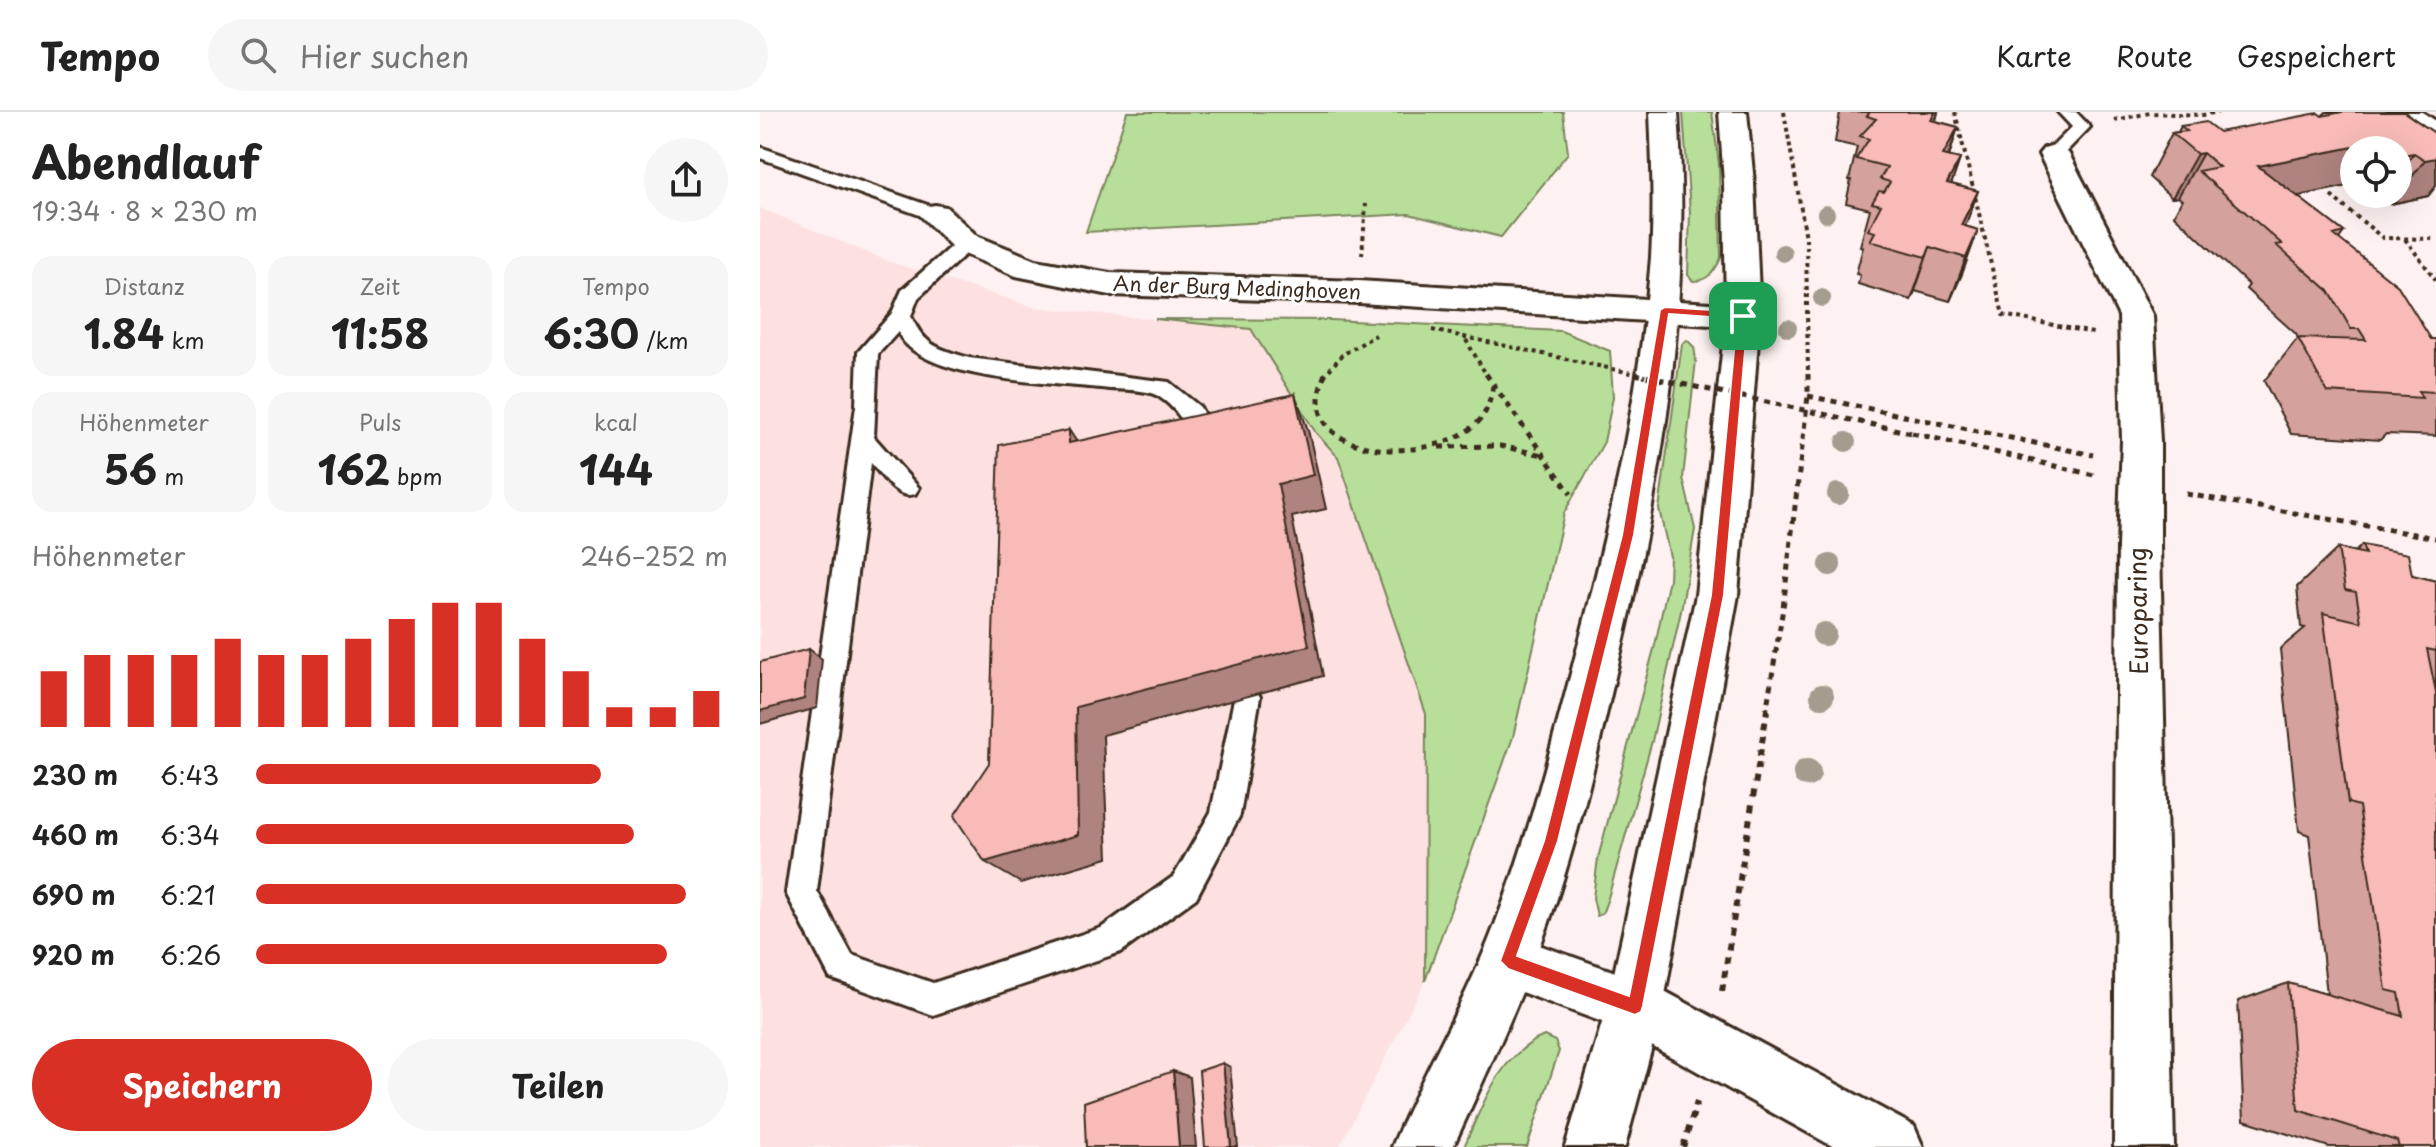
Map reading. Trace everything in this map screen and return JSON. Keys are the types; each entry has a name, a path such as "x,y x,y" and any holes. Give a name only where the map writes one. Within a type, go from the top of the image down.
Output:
{"street":[{"path":"1422,1147 1508,961 1551,841 1628,535 1665,310 1670,175 1664,112"},
{"path":"2402,112 2436,133"},
{"path":"1595,1147 1635,1006 1717,595 1743,316 1736,114"},
{"name":"Europaring","path":"2068,140 2136,316 2141,465 2144,1147"},
{"name":"An der Burg Medinghoven","path":"935,214 966,243 1028,269 1110,284 1359,292 1743,316"},
{"path":"1508,961 1635,1006 1893,1147"}],"lane":[{"name":"Europaring","path":"2066,112 2068,140"},
{"name":"An der Burg Medinghoven","path":"760,152 935,214"},
{"path":"966,243 909,295 901,316 868,352 862,438 801,893 841,967 933,999 1110,941 1185,887 1225,815 1246,697"},
{"path":"901,316 912,341 939,356 968,365 1161,387 1192,413 1212,451"},
{"path":"862,438 907,488"}],"path":[{"path":"1712,1049 1783,608 1808,396 1806,238 1784,112"},
{"path":"1955,112 2003,315 2137,342"},
{"path":"2068,140 2150,113 2203,115 2219,112"},
{"path":"2331,196 2383,238 2436,239"},
{"path":"1359,292 1366,204"},
{"path":"2405,238 2436,280"},
{"path":"1419,329 1912,433"},
{"path":"1380,333 1353,345 1333,361 1320,380 1318,400 1323,421 1341,438 1366,447 1396,450 1500,446 1543,455"},
{"path":"1434,447 1461,436 1487,411 1493,386 1571,494"},
{"path":"1808,396 2141,465"}],"shaded area":[{"path":"760,208 890,262 1033,307 1251,329 1316,433 1338,457 1426,714 1425,981 1339,1147 760,1147"}],"green space":[{"path":"1127,112 1563,112 1568,153 1501,237 1409,214 1086,232"},
{"path":"1683,112 1712,112 1719,164 1721,258 1710,274 1693,281 1688,275 1690,212"},
{"path":"1155,319 1330,320 1561,331 1610,351 1613,397 1604,442 1564,513 1513,737 1425,981 1426,714 1338,457 1316,433 1251,329"},
{"path":"1687,340 1694,347 1696,360 1683,478 1695,529 1681,611 1652,741 1608,898 1602,914 1597,916 1593,898 1598,858 1655,645 1669,579 1670,557 1659,509 1682,344"},
{"path":"1544,1036 1555,1041 1559,1051 1527,1147 1464,1147 1485,1099 1504,1069 1528,1045"}],"building":[{"path":"1870,112 1935,112 1931,120 1958,127 1943,155 1960,159 1947,183 1978,191 1961,225 1978,230 1966,258 1930,247 1926,257 1870,241 1875,232 1868,230 1881,205 1872,203 1879,191 1884,192 1890,182 1880,179 1887,167 1856,159 1869,139 1860,136 1876,119 1867,116"},
{"path":"2342,112 2404,112 2436,134 2436,158 2425,160 2412,153 2412,136 2340,136 2340,150 2258,166 2344,232 2334,235 2398,286 2431,339 2436,339 2436,392 2418,391 2422,398 2327,392 2298,338 2366,340 2359,329 2351,329 2329,291 2276,245 2282,244 2198,171 2219,167 2172,133 2187,131 2181,126 2206,122 2219,132 2318,113 2322,116"},
{"path":"1295,394 1313,475 1278,484 1309,646 1076,707 1078,835 985,862 954,816 989,763 999,445 1069,430 1069,443"},
{"path":"2362,545 2408,554 2412,575 2436,581 2436,651 2427,649 2436,692 2436,1147 2399,1147 2397,1141 2298,1110 2288,983 2403,1016 2399,993 2386,990 2359,806 2348,803 2323,613 2361,622 2356,592 2345,590 2338,548 2365,554"},
{"path":"809,649 804,699 760,711 760,662"},
{"path":"1223,1063 1231,1147 1205,1147 1199,1071"},
{"path":"1173,1071 1179,1147 1086,1147 1084,1102"}],"route":[{"path":"1665,310 1743,316 1717,595 1635,1006 1508,961 1551,841 1628,535 1665,310"}]}
